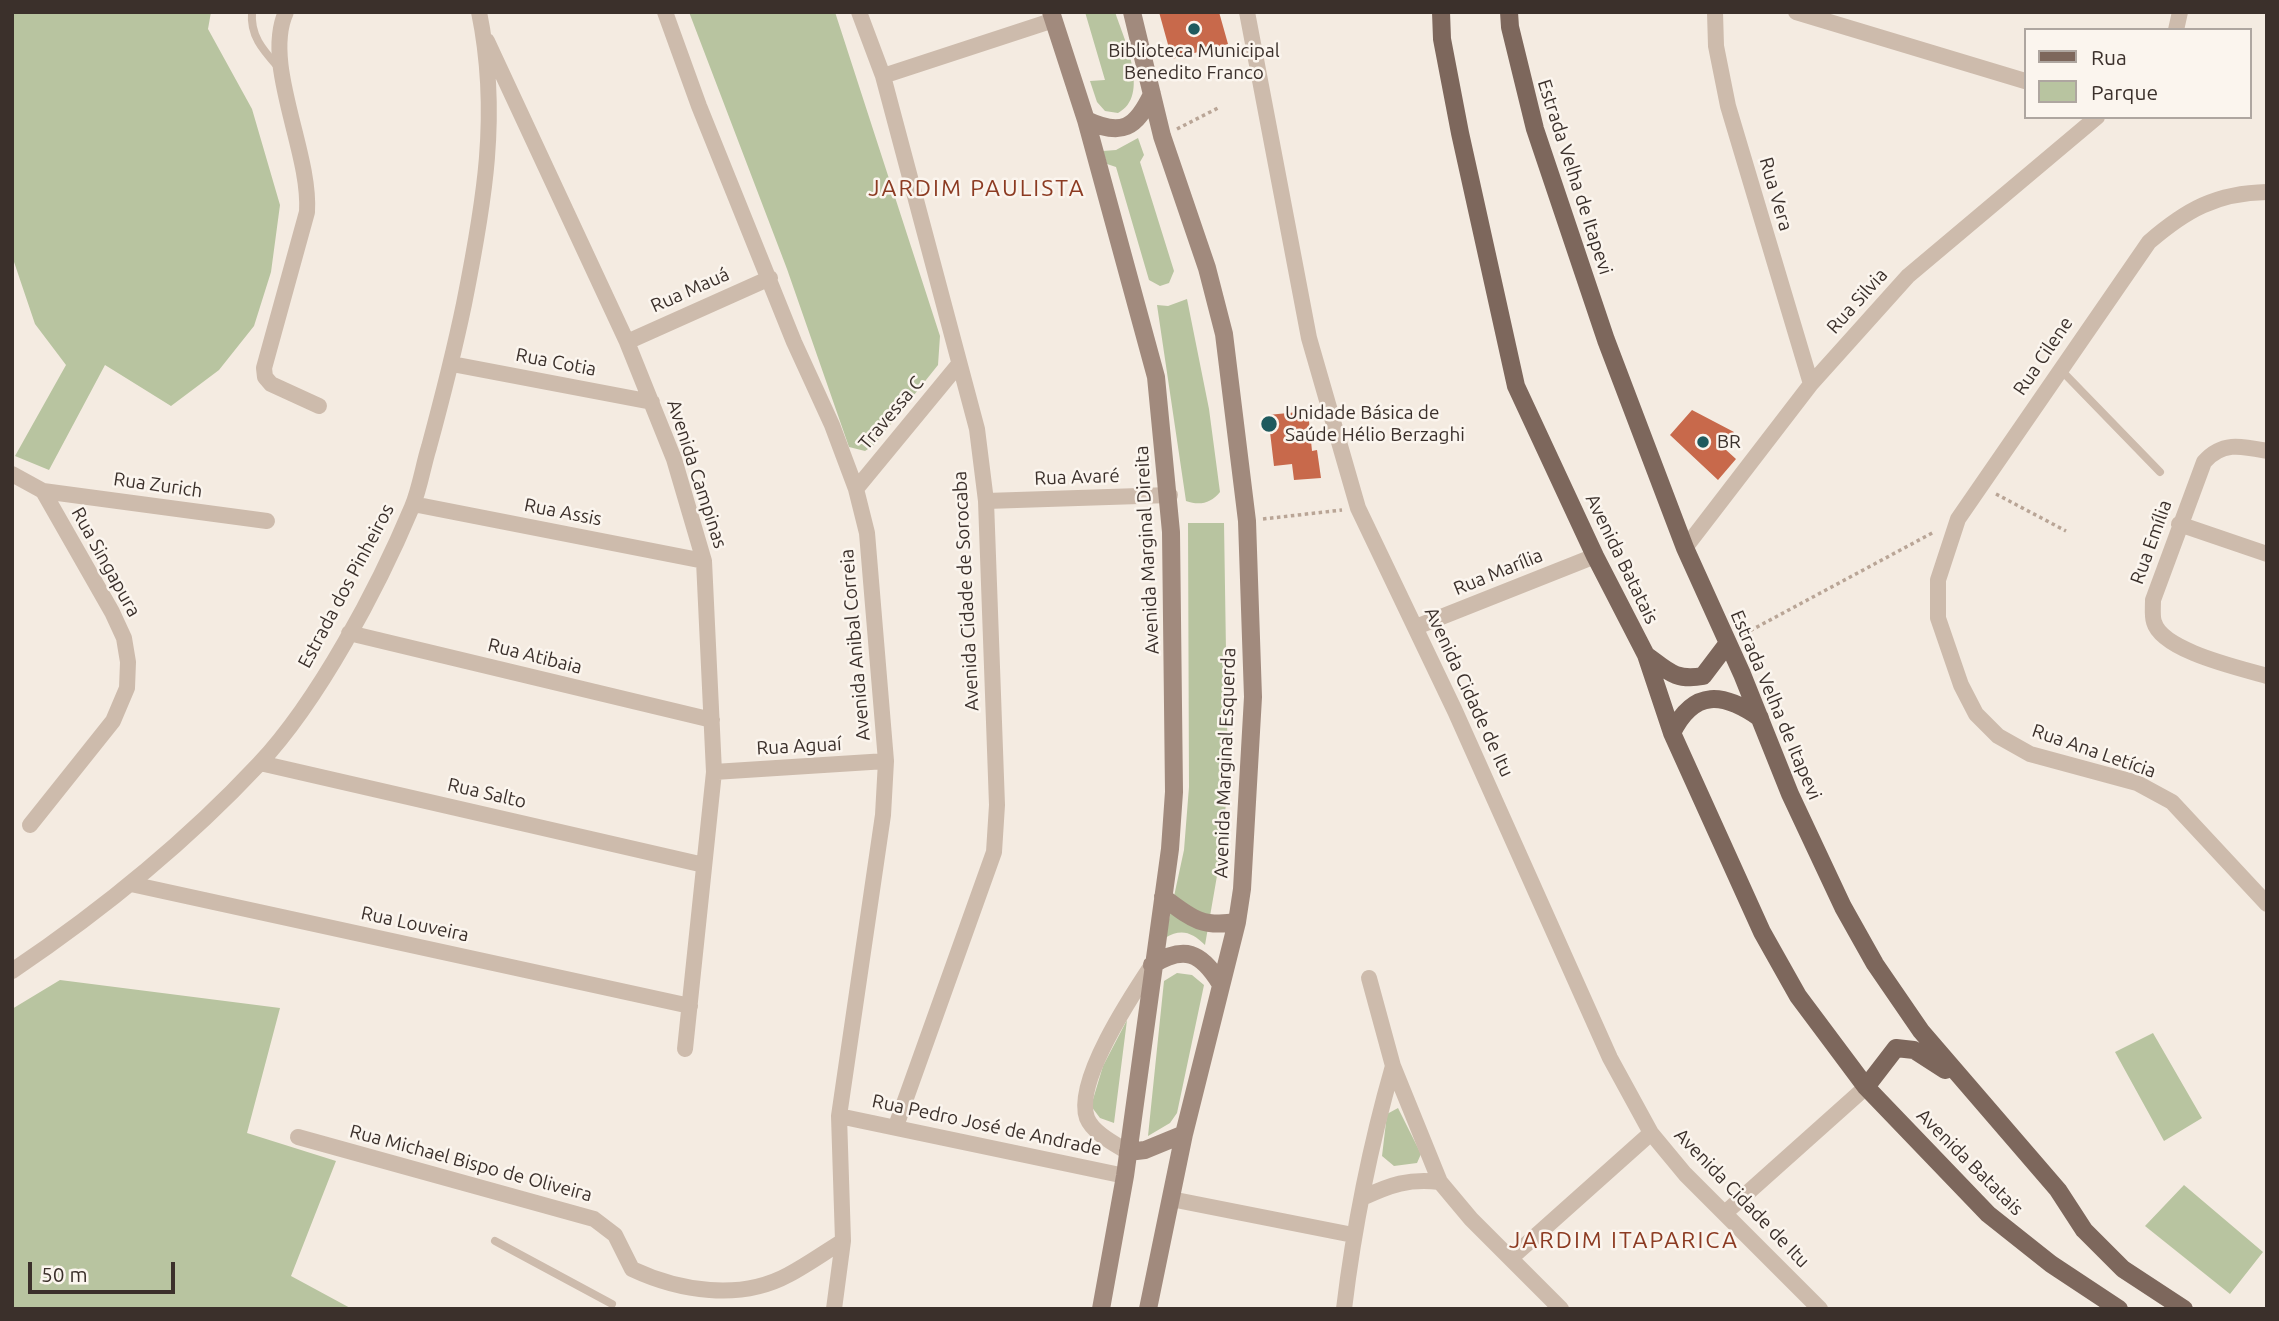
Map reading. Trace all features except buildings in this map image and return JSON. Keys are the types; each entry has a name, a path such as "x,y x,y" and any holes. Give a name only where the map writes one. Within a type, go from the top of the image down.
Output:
{"main road":[{"name":"Avenida Marginal Esquerda","path":"1132,12 1162,136 1207,268 1224,334 1247,521 1252,697 1242,889 1237,922 1184,1134 1148,1309"},
{"name":"Avenida Batatais","path":"1441,12 1442,39 1460,133 1516,386 1595,556 1646,655 1672,733 1762,932 1820,1029 1866,1087 1988,1214 2051,1264 2119,1309"},
{"name":"Estrada Velha de Itapevi","path":"1509,12 1510,27 1535,129 1606,340 1685,548 1728,643 1790,794 1856,930 1899,1001 1960,1079 2058,1190 2084,1230 2123,1269 2184,1309"},
{"name":"Avenida Marginal Direita","path":"1052,16 1086,120 1156,377 1170,495 1174,792 1163,897 1125,1175 1101,1309"},
{"path":"1086,120 1107,130 1132,124 1143,114 1152,94"},
{"path":"1646,655 1674,676 1686,679 1703,676 1728,643"},
{"path":"1672,733 1684,714 1707,699 1724,698 1760,719"},
{"path":"1163,897 1203,923 1214,926 1237,922"},
{"path":"1152,965 1168,955 1192,955 1209,965 1220,983"},
{"path":"1866,1087 1887,1057 1896,1048 1904,1047 1960,1079"},
{"path":"1128,1152 1145,1150 1184,1134"}],"street":[{"path":"286,12 281,24 278,48 308,187 308,200 264,368 265,377 271,384 319,406"},
{"name":"Estrada dos Pinheiros","path":"12,971 78,927 131,884 260,763 308,699 349,632 413,504 452,364 488,173 490,106 479,12"},
{"name":"Avenida Anibal Correia","path":"665,12 699,106 856,489 867,533 886,761 883,815 839,1116 843,1241 834,1309"},
{"name":"Avenida Cidade de Sorocaba","path":"859,12 883,76 977,429 986,501 997,805 993,852 896,1126"},
{"name":"Avenida Cidade de Itu","path":"1247,12 1309,338 1358,508 1416,627 1610,1058 1651,1133 1685,1174 1820,1309"},
{"name":"Rua Vera","path":"1715,12 1716,46 1728,106 1811,384"},
{"path":"1796,12 2024,82"},
{"path":"883,76 1052,16"},
{"name":"Avenida Campinas","path":"482,30 627,342 692,512 704,561 714,772 685,1049"},
{"name":"Rua Silvia","path":"1685,548 1811,384 1931,253 2095,119"},
{"name":"Rua Cilene","path":"1938,618 1938,580 1958,519 2059,368 2149,242 2178,216 2214,200 2245,193 2267,192"},
{"name":"Rua Mauá","path":"627,342 769,278"},
{"name":"Rua Cotia","path":"452,364 652,402"},
{"name":"Travessa C","path":"856,489 959,364"},
{"name":"Rua Emília","path":"2267,451 2227,446 2214,450 2204,462 2152,600 2154,622 2160,634 2174,645 2267,676"},
{"path":"12,474 43,491"},
{"name":"Rua Zurich","path":"43,491 267,521"},
{"name":"Rua Singapura","path":"30,825 102,737 117,713 127,688 124,638 43,491"},
{"name":"Rua Avaré","path":"986,501 1170,495"},
{"name":"Rua Assis","path":"413,504 704,561"},
{"path":"2179,524 2267,554"},
{"name":"Rua Marília","path":"1416,627 1595,556"},
{"name":"Rua Ana Letícia","path":"1938,618 1961,685 1976,714 1998,736 2030,754 2137,783 2172,802 2267,904"},
{"name":"Rua Atibaia","path":"349,632 712,720"},
{"name":"Rua Aguaí","path":"714,772 886,761"},
{"name":"Rua Salto","path":"260,763 704,865"},
{"name":"Rua Louveira","path":"131,884 690,1006"},
{"name":"Avenida Marginal Direita","path":"1128,1152 1090,1124 1085,1105 1090,1082 1104,1050 1129,1000 1152,965"},
{"path":"1369,978 1393,1066 1440,1182 1561,1309"},
{"path":"1344,1309 1353,1236 1375,1131 1393,1066"},
{"path":"1726,1213 1866,1087"},
{"name":"Rua Pedro José de Andrade","path":"839,1116 1125,1175"},
{"path":"1511,1258 1651,1133"},
{"name":"Rua Michael Bispo de Oliveira","path":"298,1137 594,1219 615,1235 632,1269 714,1292 768,1284 788,1275 843,1241"},
{"path":"1362,1198 1396,1182 1417,1179 1440,1182"},
{"path":"1171,1199 1353,1236"}],"lane":[{"path":"252,12 251,24 257,42 283,73"},
{"path":"2059,368 2160,471"},
{"path":"495,1241 612,1304"}],"path":[{"path":"1162,136 1218,108"},
{"path":"1982,486 2066,531"},
{"path":"1247,521 1358,508"},
{"path":"1728,643 1958,519"}],"green space":[{"path":"12,12 211,12 208,29 252,109 280,205 271,272 254,326 219,370 171,406 105,365 49,470 15,456 66,365 35,324 12,256"},
{"path":"689,12 835,12 940,336 938,365 874,445 865,451 849,447 787,269"},
{"path":"1085,12 1115,12 1129,51 1134,81 1133,94 1128,105 1118,113 1105,111 1097,102 1090,81 1105,80"},
{"path":"1138,138 1144,155 1140,162 1174,271 1169,283 1160,286 1149,280 1116,167 1107,164 1103,151 1116,150"},
{"path":"1187,299 1209,409 1220,492 1213,499 1201,503 1186,501 1157,305 1168,306"},
{"path":"1188,523 1224,523 1228,781 1222,847 1205,945 1196,937 1181,932 1165,938 1184,850 1189,787"},
{"path":"1177,973 1192,975 1204,985 1177,1113 1170,1123 1148,1136 1164,981"},
{"path":"60,980 280,1008 247,1133 336,1161 291,1276 352,1309 12,1309 12,1009"},
{"path":"1127,1020 1114,1123 1100,1118 1091,1106 1103,1066"},
{"path":"2153,1033 2202,1118 2164,1141 2115,1052"},
{"path":"1398,1108 1421,1154 1417,1163 1394,1166 1382,1156 1387,1114"},
{"path":"2184,1185 2263,1252 2230,1294 2145,1226"}],"place":[{"name":"Biblioteca Municipal Benedito Franco","path":"1194,29"},
{"name":"Unidade Básica de Saúde Hélio Berzaghi","path":"1269,424"},
{"name":"BR","path":"1703,442"}],"district":[{"name":"JARDIM PAULISTA","path":"977,188"},
{"name":"JARDIM ITAPARICA","path":"1624,1240"}]}
